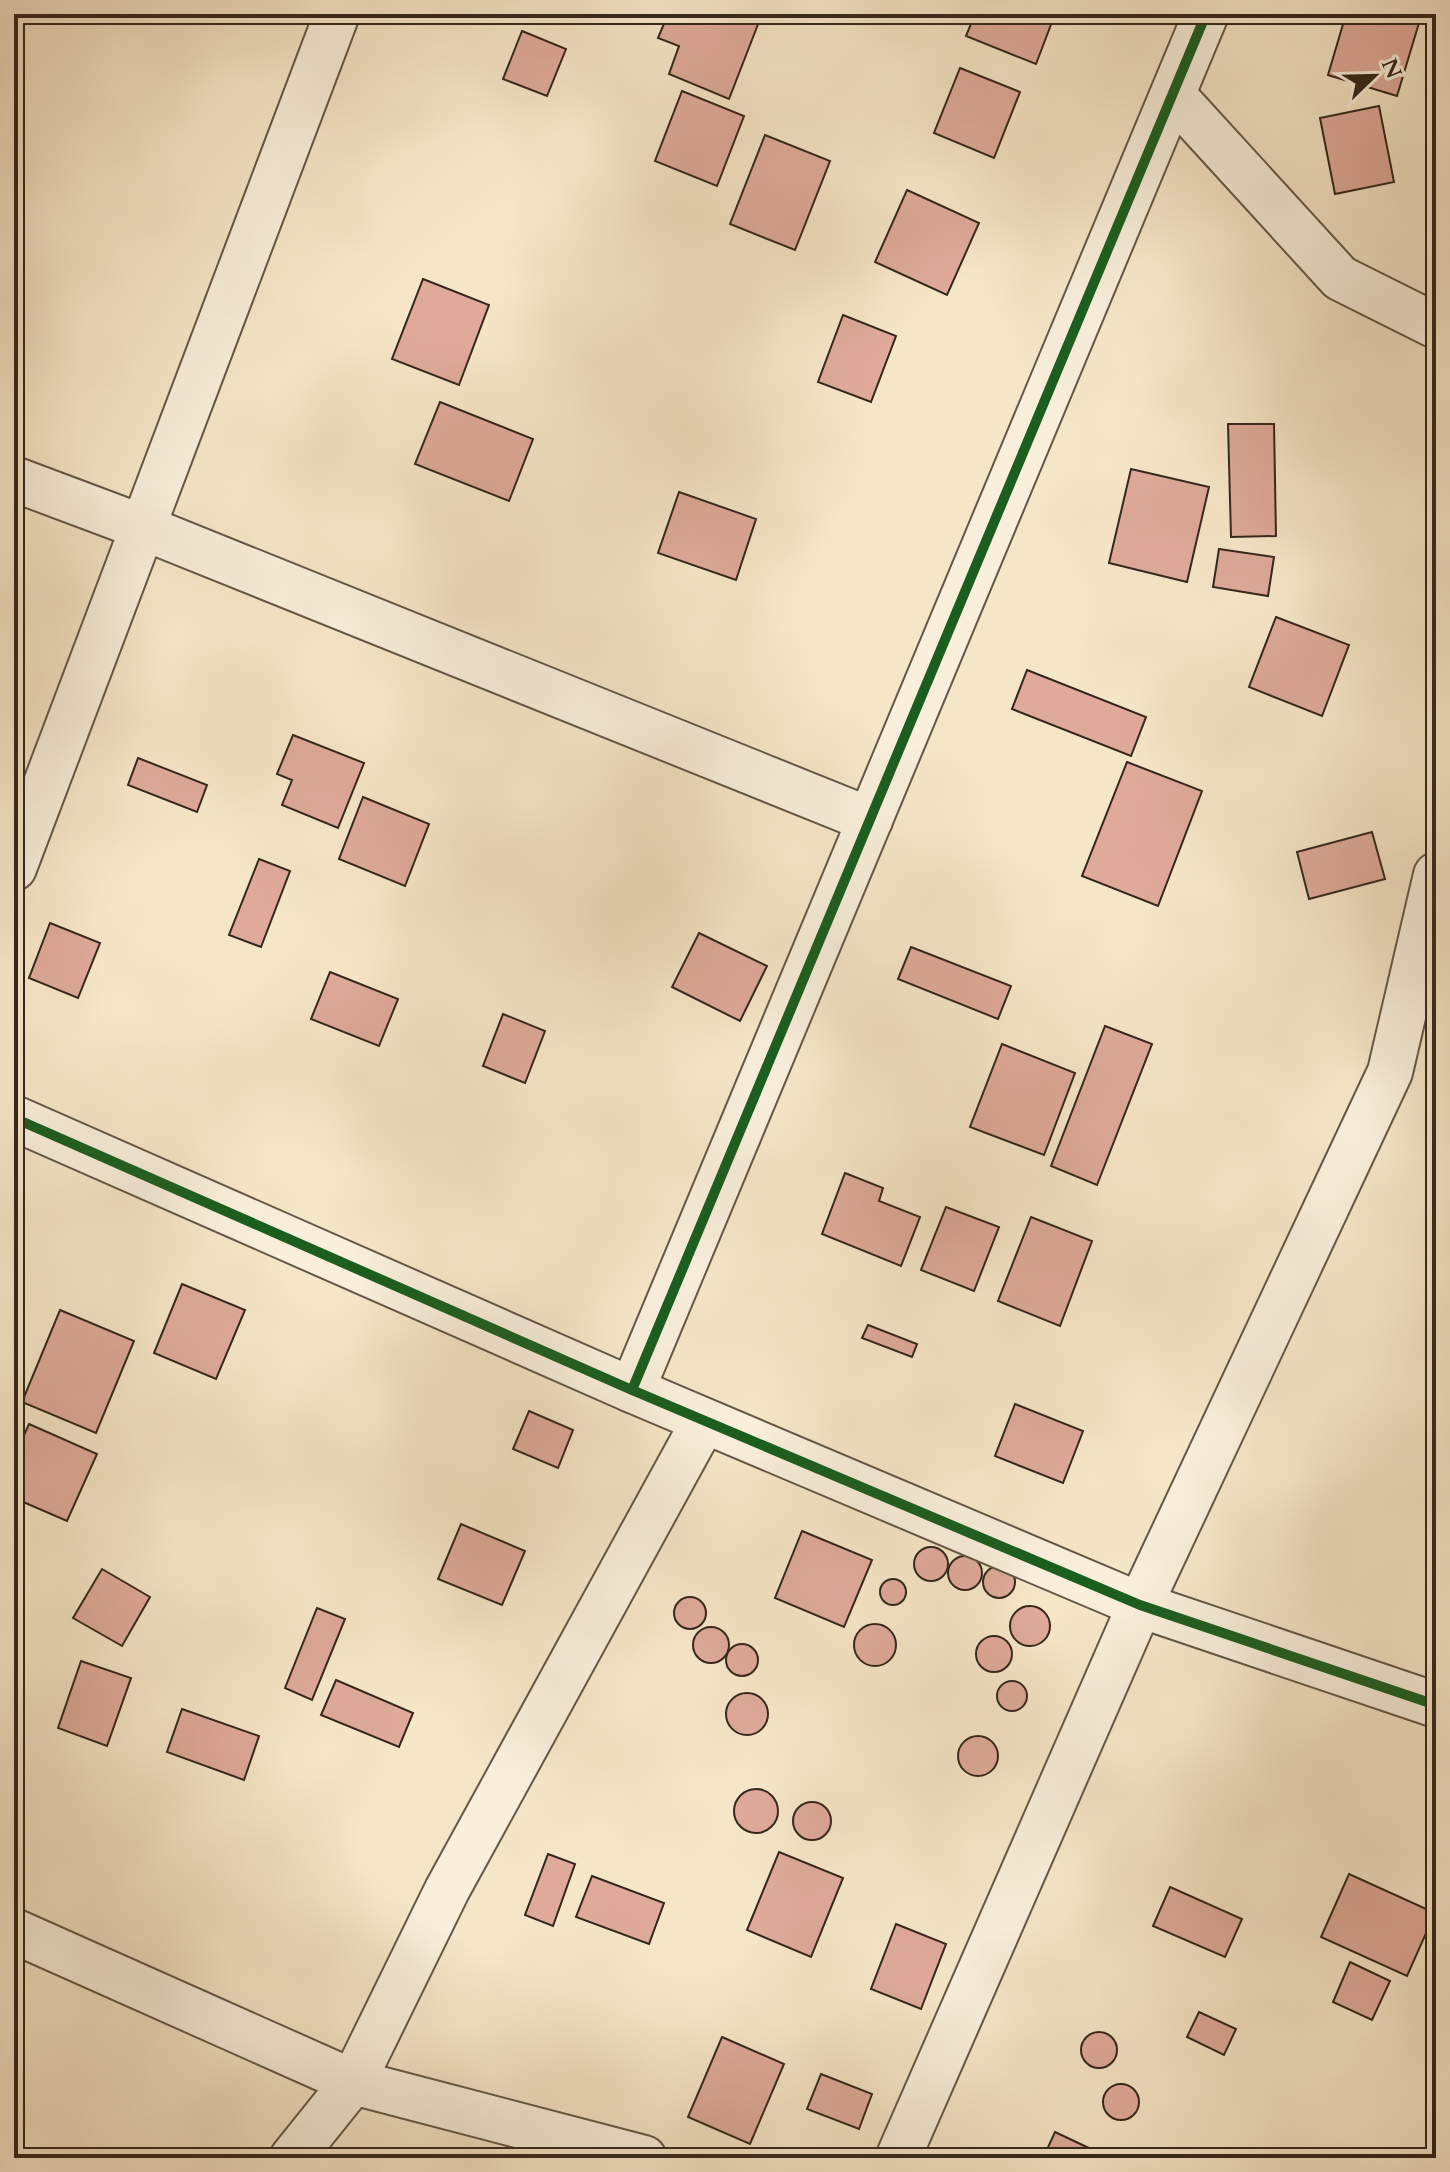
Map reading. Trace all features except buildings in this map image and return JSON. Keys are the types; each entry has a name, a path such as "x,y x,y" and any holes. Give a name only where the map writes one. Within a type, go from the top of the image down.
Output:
{"street":[{"path":"14,868 337,14"},
{"path":"632,1390 1206,14"},
{"path":"1173,95 1340,278 1436,326"},
{"path":"14,479 142,527 870,820"},
{"path":"898,2158 1140,1605 1390,1072 1436,875"},
{"path":"14,1118 632,1390 1140,1605 1436,1705"},
{"path":"292,2158 353,2082 447,1890 704,1421"},
{"path":"14,1931 353,2082 644,2158"}],"cycle path":[{"path":"632,1390 1206,14"},
{"path":"14,1118 632,1390 1140,1605 1436,1705"}]}
